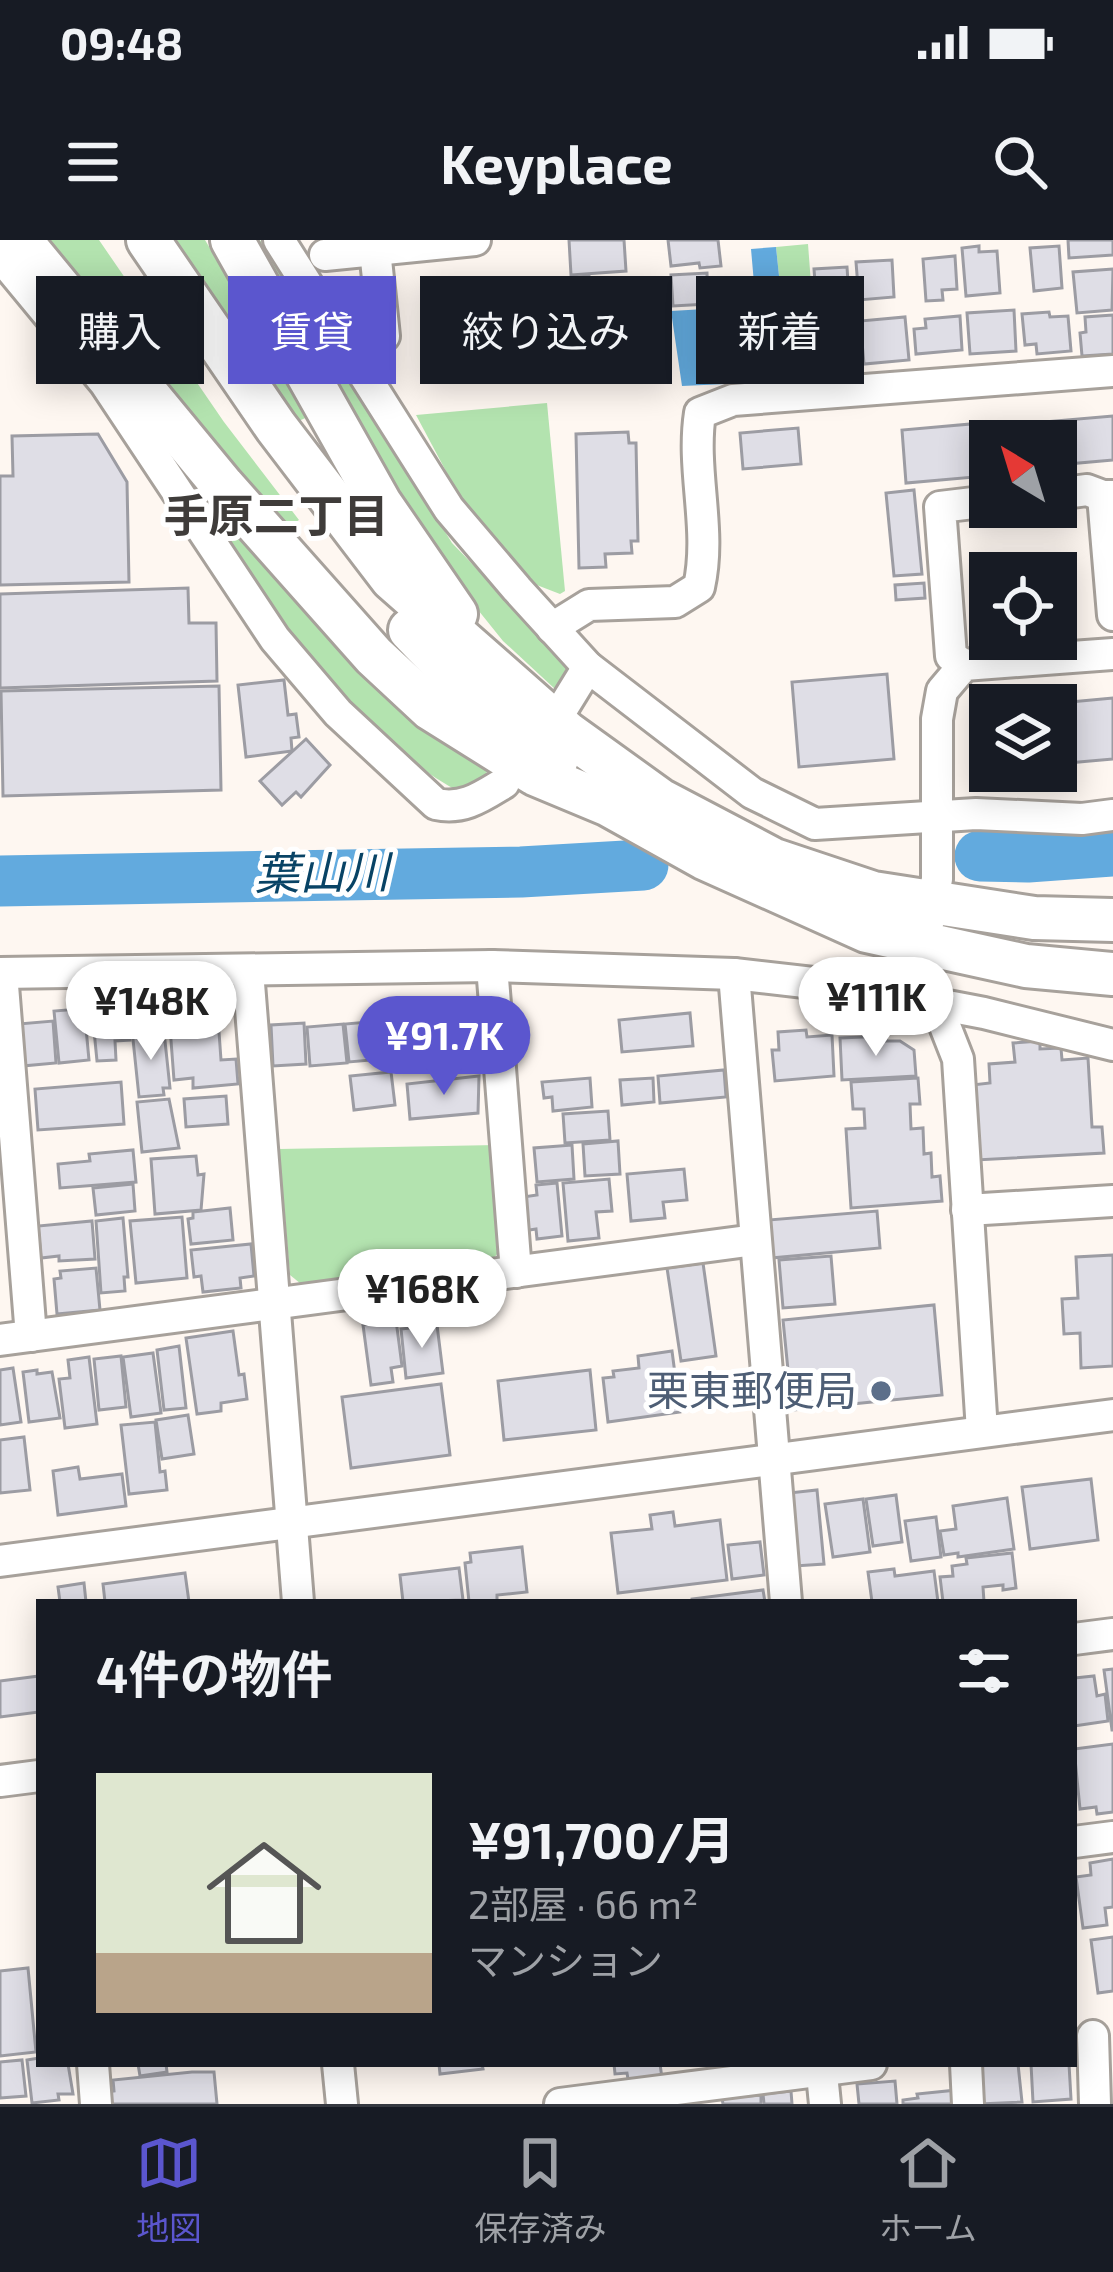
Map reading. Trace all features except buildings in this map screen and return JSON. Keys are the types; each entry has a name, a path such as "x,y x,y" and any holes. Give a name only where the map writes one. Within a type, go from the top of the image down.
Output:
{"highway":[{"path":"20,240 223,486 374,656 431,709 535,774 607,804 704,858 866,931 1026,966 1113,974"},
{"path":"116,240 256,446 370,587 463,685 607,804"},
{"path":"148,240 276,427 392,580 567,733 660,800 774,860 873,893 1034,918 1113,920"},
{"path":"232,240 380,503 499,676"}],"street":[{"path":"279,240 449,509 588,667 752,793 815,824 937,816 1082,819 1113,815"},
{"path":"325,255 475,240"},
{"path":"375,250 378,276"},
{"path":"0,256 105,383 275,639 338,713 436,804 472,803 503,783"},
{"path":"552,628 590,605 675,602 699,587 705,559 696,437 700,413 733,400 1113,371"},
{"path":"1077,491 1108,496 1113,616"},
{"path":"969,503 940,506 951,656 964,665 1113,654"},
{"path":"927,944 937,879 937,719 942,691 964,665"},
{"path":"564,706 588,667"},
{"path":"492,966 516,1272"},
{"path":"32,1336 1,973 492,966 734,974 936,1003 1113,1045"},
{"path":"248,971 298,1599"},
{"path":"734,974 786,1599"},
{"path":"936,1003 958,1059 982,1431"},
{"path":"967,1210 1113,1201"},
{"path":"0,1340 755,1240"},
{"path":"0,1561 1113,1414"},
{"path":"1077,1639 1113,1634"},
{"path":"0,1781 36,1776"},
{"path":"1077,1842 1113,1837"},
{"path":"1093,2036 1095,2104"},
{"path":"92,2067 96,2104"},
{"path":"338,2067 342,2104"},
{"path":"560,2104 702,2095 822,2067 825,2104"},
{"path":"966,2067 968,2104"}],"green space":[{"path":"40,240 99,240 124,276 70,276"},
{"path":"169,240 205,240 228,279 228,326 204,291 204,276 194,276"},
{"path":"255,240 260,240 285,276 275,276"},
{"path":"808,244 810,276 779,276 776,247"},
{"path":"161,384 198,384 299,520 284,530"},
{"path":"267,384 291,384 310,416 294,423"},
{"path":"334,384 355,384 452,543 569,664 555,689 503,641 417,534"},
{"path":"547,403 565,591 560,594 529,582 464,505 416,415"},
{"path":"167,444 491,765 481,782 461,793 412,762 328,684 223,546 160,450"},
{"path":"497,1145 506,1244 491,1261 306,1288 290,1275 279,1149"}],"water":[{"path":"776,247 779,276 753,276 751,249"},
{"path":"696,310 696,384 725,384 682,386 672,311"}],"waterway":[{"name":"葉山川","path":"980,856 1113,851"},
{"name":"葉山川","path":"0,881 521,872 643,865"}],"place":[{"name":"栗東郵便局","path":"881,1391"}],"district":[{"name":"手原二丁目","path":"276,516"}]}
